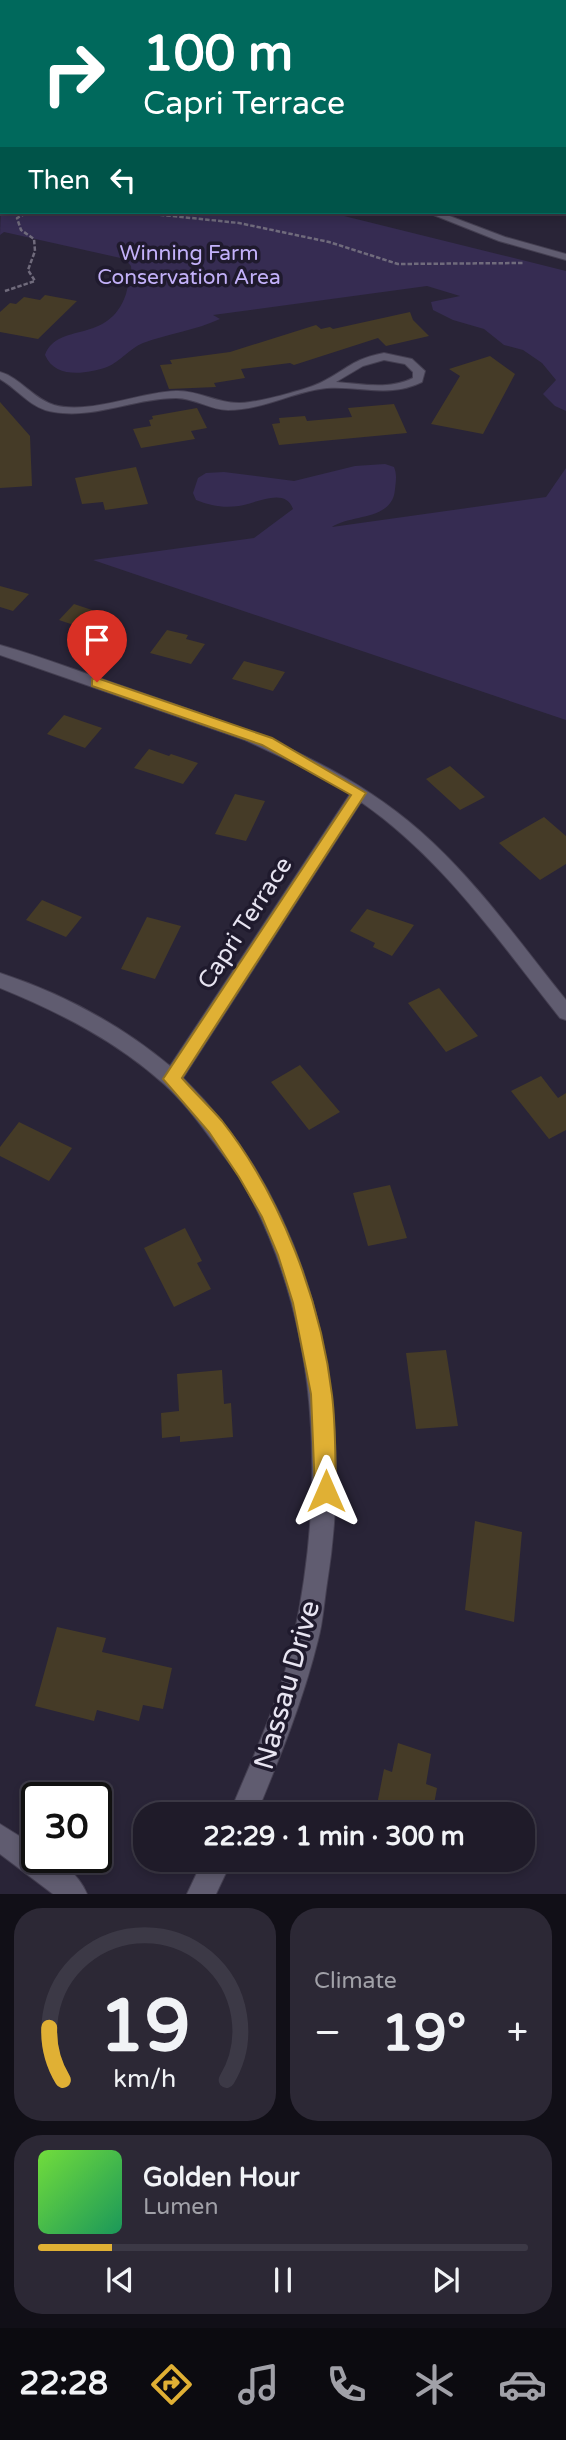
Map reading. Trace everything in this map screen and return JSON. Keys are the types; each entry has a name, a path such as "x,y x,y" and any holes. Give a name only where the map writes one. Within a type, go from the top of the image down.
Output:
{"street":[{"path":"436,214 502,239 566,257"},
{"path":"0,375 15,383 31,399 42,404 54,409 80,410 178,394 224,407 250,406 326,385 387,389 404,387 418,380 419,371 401,359 386,356 372,358 342,370 326,385"},
{"path":"0,650 267,741 359,793 413,834 442,862 566,1013"},
{"name":"Capri Terrace","path":"172,1079 359,793"},
{"name":"Nassau Drive","path":"0,980 87,1019 172,1079 215,1127 246,1171 269,1212 303,1303 322,1394 326,1464 325,1518 311,1616 299,1665 261,1777 248,1802"},
{"path":"0,1838 52,1874 73,1894"},
{"path":"201,1894 212,1872"}],"path":[{"path":"5,291 35,281 28,270 35,251 34,239 21,230 17,218 25,214"},
{"path":"153,214 239,223 330,242 398,264 524,263"}],"green space":[{"name":"Winning Farm Conservation Area","path":"1,214 336,214 566,271 566,411 555,406 543,394 556,380 542,363 523,350 504,345 484,329 453,320 433,310 431,302 460,296 427,286 213,315 220,319 143,343 107,367 81,373 63,371 50,363 45,355 61,338 96,327 118,310 126,294 131,266 125,259 4,232 0,235"},
{"path":"385,464 394,467 396,475 395,489 387,507 332,527 546,497 566,468 566,720 93,560 254,538 293,509 289,502 277,497 228,507 196,500 193,493 198,478 206,473 224,472 294,481 355,466"}],"building":[{"path":"45,295 77,301 38,339 0,332 0,312 10,303 16,304 24,297 40,300"},
{"path":"410,312 413,320 429,336 386,346 378,338 294,365 290,363 241,369 245,378 214,383 216,387 169,389 160,365 172,364 170,360 230,352 316,325 321,329 333,329"},
{"path":"490,356 515,374 483,434 431,424 460,376 449,369"},
{"path":"0,402 30,436 32,486 0,488"},
{"path":"394,404 407,433 279,445 272,424 280,423 279,418 305,416 307,421 352,417 348,408"},
{"path":"197,408 207,428 191,431 195,439 141,448 133,429 151,426 149,420 153,419 152,416"},
{"path":"136,467 148,504 105,510 103,502 82,504 75,478"},
{"path":"0,586 29,594 13,611 0,607"},
{"path":"74,604 116,618 100,634 59,620"},
{"path":"167,630 188,635 186,639 205,644 191,664 150,653"},
{"path":"244,661 285,672 273,691 232,679"},
{"path":"64,715 102,728 85,748 47,734"},
{"path":"149,749 198,763 183,784 134,768"},
{"path":"450,766 485,797 460,810 426,779"},
{"path":"235,794 265,801 246,841 215,834"},
{"path":"544,817 566,836 566,864 540,880 499,843"},
{"path":"42,900 82,917 66,937 26,920"},
{"path":"367,909 414,925 392,956 373,947 375,943 350,931"},
{"path":"147,917 181,926 155,979 121,969"},
{"path":"439,988 478,1036 446,1052 408,1003"},
{"path":"300,1065 340,1112 309,1130 271,1082"},
{"path":"541,1076 558,1098 566,1093 566,1130 549,1139 511,1091"},
{"path":"19,1122 72,1148 49,1181 0,1156 0,1147"},
{"path":"390,1185 407,1238 368,1246 353,1193"},
{"path":"185,1228 202,1261 197,1263 211,1289 174,1307 144,1248"},
{"path":"446,1350 458,1426 416,1429 406,1353"},
{"path":"222,1370 224,1404 231,1403 233,1437 180,1442 180,1436 162,1438 161,1413 179,1411 177,1374"},
{"path":"475,1521 522,1532 514,1622 465,1610"},
{"path":"57,1627 106,1638 102,1652 172,1668 163,1709 143,1705 139,1721 97,1710 94,1721 35,1706"},
{"path":"398,1743 431,1754 426,1784 437,1788 434,1802 378,1802 384,1769 392,1772"}],"route":[{"path":"97,682 267,741 359,793 172,1079 215,1127 246,1171 269,1212 287,1255 303,1303 322,1394 326,1491"}]}
